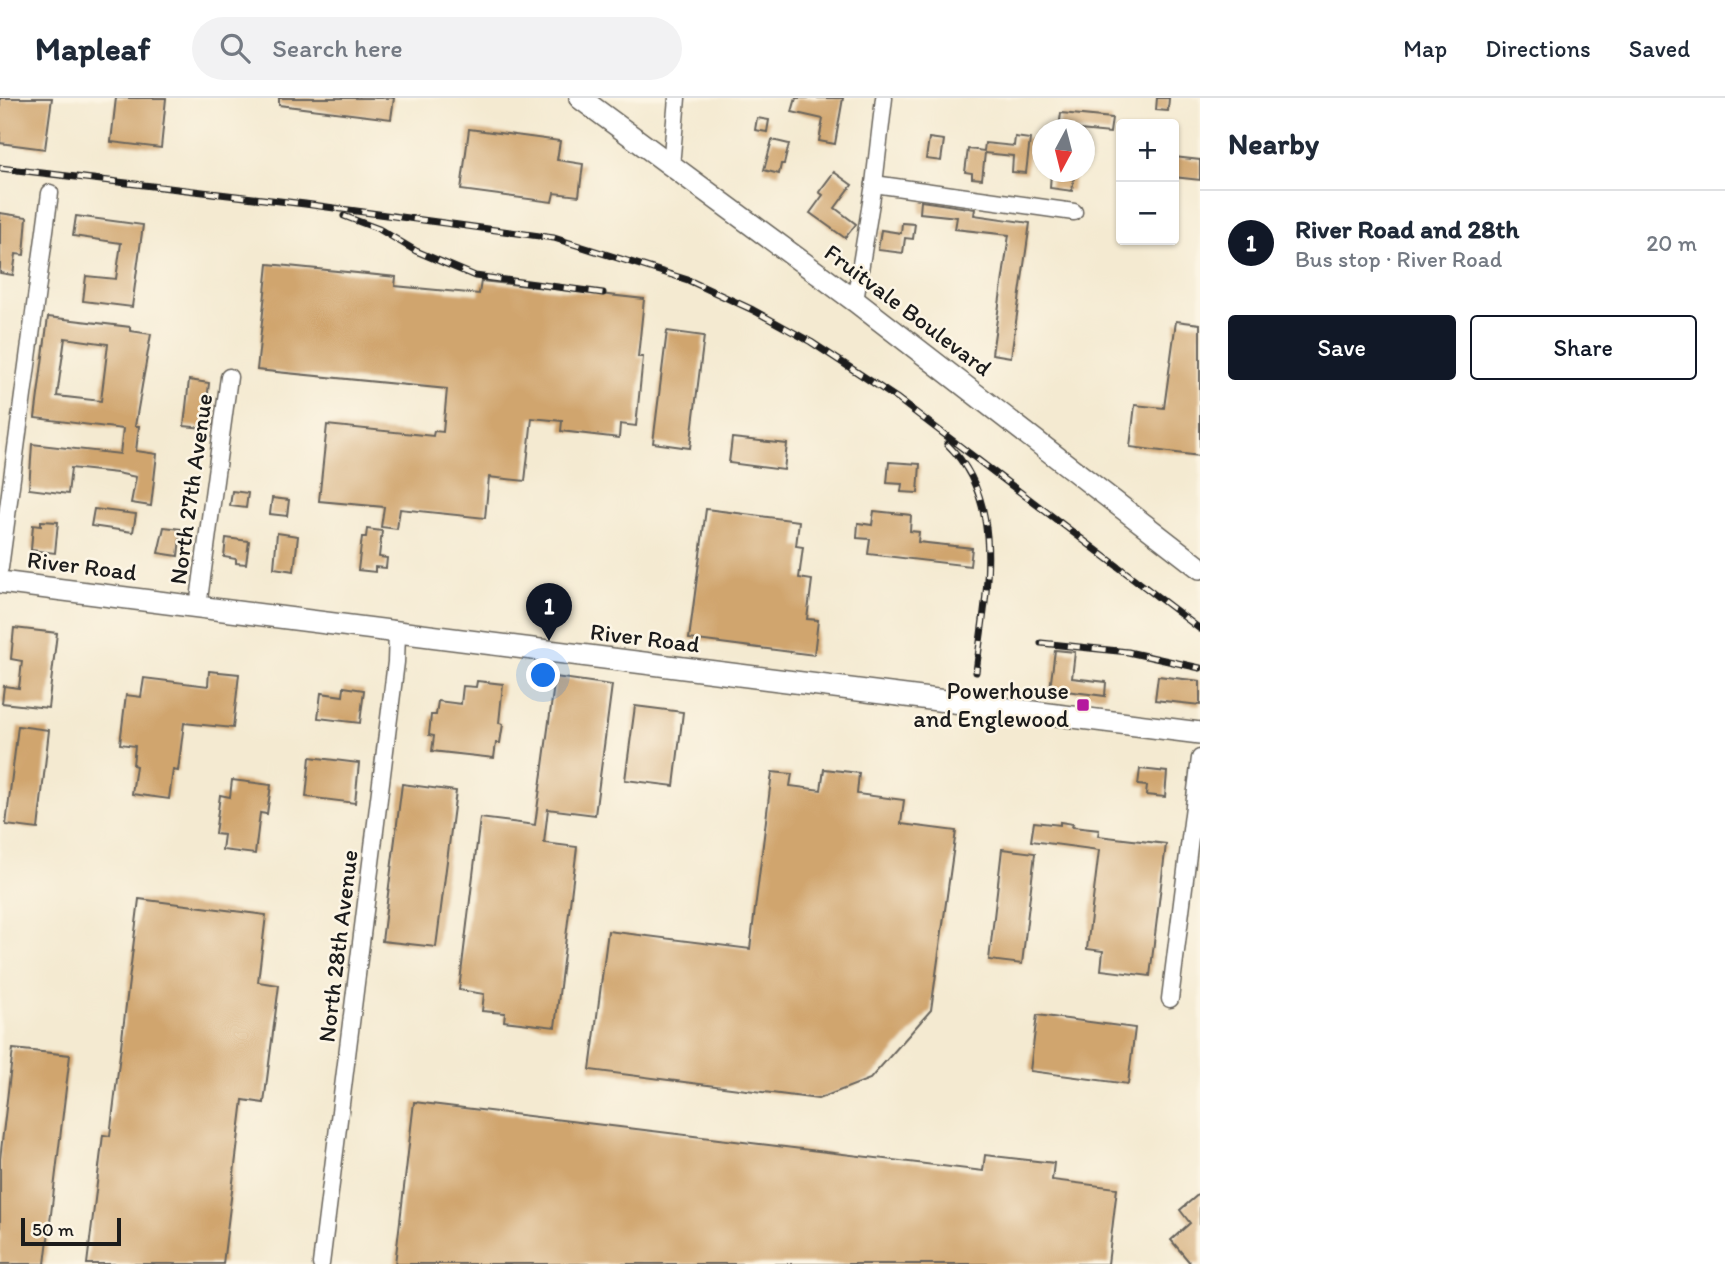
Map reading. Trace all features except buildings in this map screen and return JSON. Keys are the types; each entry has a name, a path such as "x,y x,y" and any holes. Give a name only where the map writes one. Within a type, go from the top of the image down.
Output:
{"street":[{"name":"Fruitvale Boulevard","path":"580,98 855,301 1200,568"},
{"path":"671,166 677,98"},
{"path":"855,301 874,184 884,98"},
{"path":"874,184 1074,212"},
{"path":"0,568 50,193"},
{"name":"North 27th Avenue","path":"198,607 229,377"},
{"name":"River Road","path":"0,582 1200,733"},
{"name":"North 28th Avenue","path":"321,1264 393,688 397,633"},
{"path":"1170,999 1200,758"}],"railway":[{"path":"0,168 305,204 554,238 688,280 753,310 811,342 898,399 1200,629"},
{"path":"344,216 379,229 416,251 475,276 603,293"},
{"path":"947,444 966,468 979,494 985,522 987,582 976,672"},
{"path":"1041,643 1128,652 1200,668"}],"place":[{"name":"River Road and 28th","path":"549,641"},
{"name":"Powerhouse and Englewood","path":"1083,705"}]}
